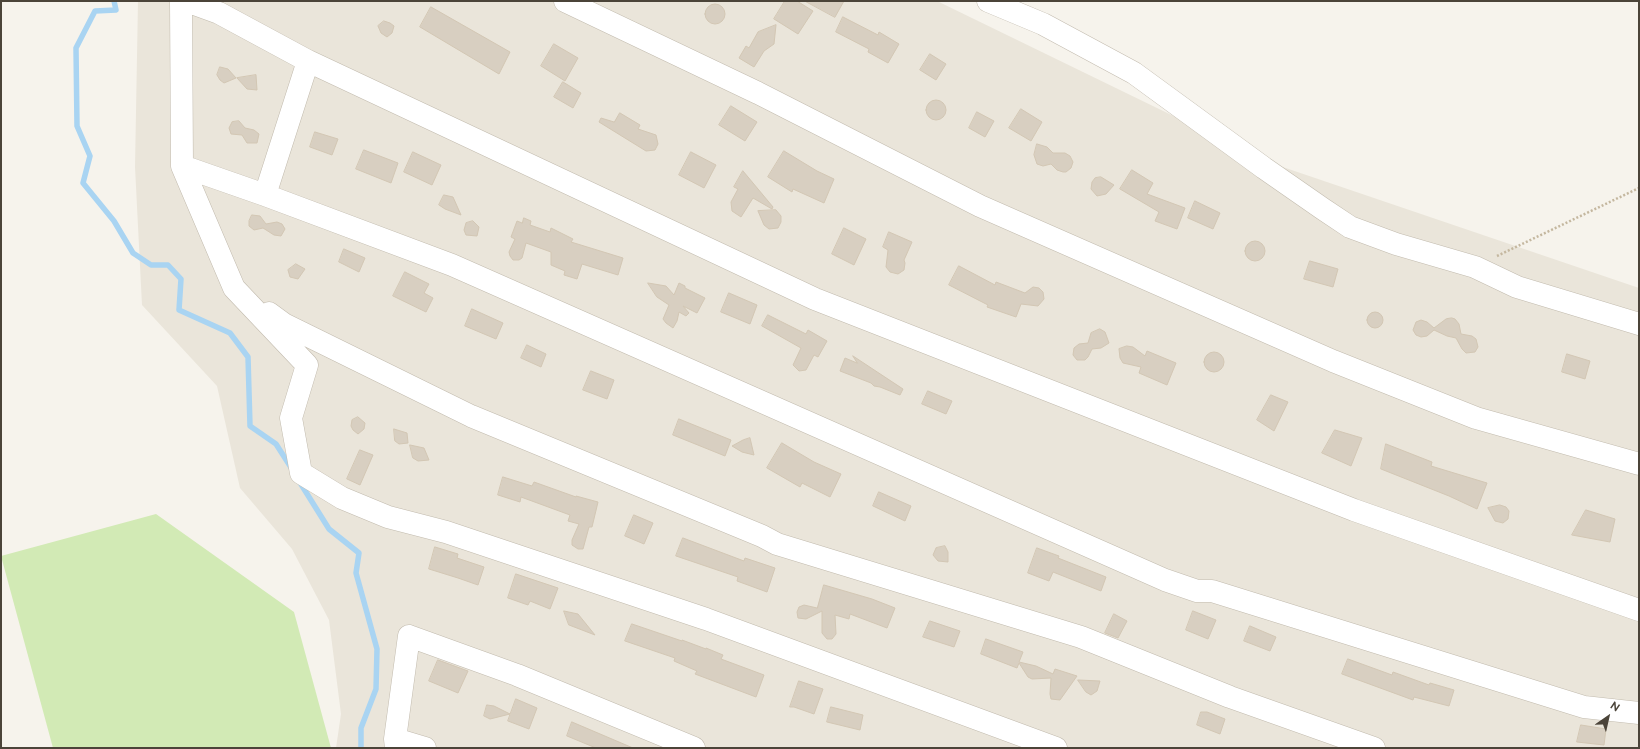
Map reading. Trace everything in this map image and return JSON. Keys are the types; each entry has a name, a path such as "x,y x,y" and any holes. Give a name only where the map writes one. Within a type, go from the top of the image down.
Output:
{"street":[{"path":"181,1 182,166 234,288 307,365 291,418 301,473 342,498 388,517 446,532 706,618 1056,748"},
{"path":"186,1 219,13 308,61 815,299 1354,510 1639,610"},
{"path":"565,1 585,6 980,206 1333,361 1476,418 1639,464"},
{"path":"988,1 1043,24 1134,73 1284,182 1350,227 1396,244 1475,267 1516,287 1639,324"},
{"path":"265,195 308,61"},
{"path":"182,166 265,195 452,265 1165,580 1197,591 1212,591 1584,707 1639,713"},
{"path":"234,288 284,324 471,416 762,536 777,544 1081,637 1230,698 1374,748"},
{"path":"425,748 396,744 409,636 517,675 694,748"}],"path":[{"path":"1475,267 1639,188"}],"shaded area":[{"path":"138,1 937,1 1268,162 1639,288 1639,748 336,748 341,714 329,620 292,549 240,488 217,386 142,305 135,167"}],"green space":[{"path":"156,514 294,612 331,748 53,748 1,556"}],"building":[{"path":"785,1 797,1 813,11 798,34 774,19"},
{"path":"805,1 844,1 835,17"},
{"path":"715,4 722,7 725,14 722,21 715,24 708,21 705,14 708,7"},
{"path":"431,7 510,52 499,74 420,27"},
{"path":"843,17 878,35 879,32 899,44 888,63 868,52 869,49 836,32"},
{"path":"384,21 394,26 392,33 387,37 381,33 378,26"},
{"path":"776,25 774,44 764,51 754,67 739,58 746,46 749,48 758,32"},
{"path":"554,44 578,58 565,81 541,66"},
{"path":"930,54 946,64 936,80 920,70"},
{"path":"220,67 228,69 236,78 224,83 217,75"},
{"path":"256,75 257,90 247,89 237,78"},
{"path":"563,82 581,93 573,108 554,97"},
{"path":"936,100 943,103 946,110 943,117 936,120 929,117 926,110 929,103"},
{"path":"731,106 757,122 745,141 719,125"},
{"path":"1021,109 1042,122 1031,141 1009,128"},
{"path":"977,112 994,121 985,137 969,128"},
{"path":"620,113 640,125 638,129 656,135 658,144 655,150 646,151 599,122 601,118 614,122"},
{"path":"239,121 245,128 254,130 259,134 257,143 247,143 242,135 231,134 229,128 232,122"},
{"path":"315,132 338,139 332,155 310,147"},
{"path":"1037,144 1047,147 1053,153 1065,153 1070,156 1073,162 1071,168 1066,172 1063,172 1057,170 1051,164 1043,166 1037,164 1034,155"},
{"path":"364,150 398,163 391,183 356,169"},
{"path":"784,151 817,171 834,179 824,203 793,189 792,192 768,177"},
{"path":"413,152 441,165 432,185 404,172"},
{"path":"691,152 716,165 704,188 679,175"},
{"path":"1132,170 1153,183 1147,194 1185,208 1177,229 1155,221 1159,212 1120,189"},
{"path":"743,171 773,207 772,209 753,198 741,217 732,211 731,202 738,189 734,187"},
{"path":"1101,177 1114,185 1106,194 1097,196 1091,189 1092,182 1095,178"},
{"path":"444,195 453,197 461,215 439,205"},
{"path":"1195,201 1220,213 1213,229 1188,218"},
{"path":"776,210 781,216 781,222 778,228 769,229 764,225 758,211"},
{"path":"252,215 260,216 266,224 277,222 282,224 285,229 281,236 274,235 263,228 254,230 249,226 249,221"},
{"path":"524,218 531,221 530,225 550,232 551,228 573,239 571,242 623,258 618,275 582,264 577,279 564,275 565,271 551,265 551,252 526,243 522,258 519,260 513,260 509,252 515,239 511,237 517,221 522,223"},
{"path":"473,221 479,227 477,236 466,235 464,230 466,223"},
{"path":"844,228 866,239 854,265 832,254"},
{"path":"889,232 912,242 904,260 904,270 898,274 890,272 886,267 888,250 883,247"},
{"path":"1255,241 1262,244 1265,251 1262,258 1255,261 1248,258 1245,251 1248,244"},
{"path":"344,249 365,258 359,272 339,262"},
{"path":"1310,261 1338,269 1333,287 1304,279"},
{"path":"296,264 305,269 298,279 290,277 288,270"},
{"path":"959,266 995,285 996,282 1025,293 1033,287 1039,288 1043,292 1044,299 1038,306 1021,304 1016,317 987,307 988,305 949,285"},
{"path":"405,272 429,284 424,293 433,298 426,312 393,296"},
{"path":"648,283 666,286 674,295 679,283 685,286 685,288 705,298 697,313 683,306 689,313 686,316 679,312 677,321 673,328 663,319 669,305 657,297"},
{"path":"729,293 757,305 750,324 721,312"},
{"path":"472,309 503,323 496,339 465,326"},
{"path":"1372,312 1378,312 1383,317 1381,326 1378,328 1372,328 1367,323 1367,317"},
{"path":"768,315 806,334 808,330 827,341 818,357 814,355 806,370 799,371 793,365 801,348 762,326"},
{"path":"1452,318 1459,324 1461,334 1472,336 1476,339 1478,347 1475,352 1466,353 1456,338 1434,330 1427,336 1421,337 1416,335 1413,330 1416,322 1421,320 1427,322 1434,328 1446,319"},
{"path":"1100,329 1105,332 1109,343 1101,348 1092,349 1085,360 1077,360 1073,355 1074,348 1079,344 1088,343 1091,333"},
{"path":"527,345 546,354 541,367 521,358"},
{"path":"1127,346 1133,347 1145,356 1147,351 1176,363 1167,385 1139,373 1141,367 1123,363 1120,358 1119,349"},
{"path":"1214,352 1221,355 1224,362 1221,369 1214,372 1207,369 1204,362 1207,355"},
{"path":"1567,354 1590,361 1585,379 1562,372"},
{"path":"853,356 903,389 900,395 874,386 871,383 840,371 845,358 857,363"},
{"path":"591,371 614,380 607,399 583,390"},
{"path":"928,391 952,401 946,414 922,404"},
{"path":"1271,395 1288,402 1274,431 1257,420"},
{"path":"358,417 365,423 364,429 358,434 351,426 352,420"},
{"path":"679,419 731,440 725,456 673,435"},
{"path":"394,429 407,433 408,443 399,444 395,441"},
{"path":"1335,430 1362,438 1351,466 1322,453"},
{"path":"750,438 754,455 742,452 732,446 743,440"},
{"path":"782,443 814,462 841,474 830,497 802,483 800,487 767,468"},
{"path":"1386,444 1432,462 1431,466 1487,483 1477,509 1449,496 1381,469"},
{"path":"410,445 424,448 429,460 418,461 413,458"},
{"path":"360,450 373,455 360,485 347,479"},
{"path":"503,477 532,486 534,482 576,497 598,502 592,527 589,527 583,549 578,549 572,545 572,540 579,524 568,521 570,515 521,497 520,502 498,495"},
{"path":"879,492 911,506 905,521 873,506"},
{"path":"1500,505 1506,507 1509,511 1508,519 1503,523 1495,521 1488,508"},
{"path":"1586,510 1615,519 1610,542 1572,535"},
{"path":"634,515 653,523 644,544 625,536"},
{"path":"683,538 744,561 745,558 775,568 767,592 737,581 738,577 676,556"},
{"path":"945,546 948,552 948,562 938,561 933,555 936,548"},
{"path":"435,547 458,554 457,558 484,567 478,585 429,569"},
{"path":"1037,548 1106,577 1101,591 1053,572 1049,581 1028,573"},
{"path":"516,574 558,588 550,609 530,601 528,605 508,598"},
{"path":"824,585 872,599 895,608 887,628 850,614 849,619 835,615 836,634 832,639 827,639 822,633 822,611 806,619 798,618 797,612 799,607 804,605 817,608"},
{"path":"564,611 578,614 595,635 569,625"},
{"path":"1193,611 1216,620 1208,639 1186,630"},
{"path":"1114,614 1127,621 1118,638 1105,633"},
{"path":"930,621 960,631 954,647 923,637"},
{"path":"632,624 706,648 723,655 721,659 764,675 756,697 695,674 697,671 674,661 675,658 625,641"},
{"path":"1250,626 1276,637 1270,651 1244,641"},
{"path":"986,639 1023,652 1019,662 1036,666 1053,674 1055,669 1077,676 1060,700 1051,699 1051,678 1032,679 1028,677 1019,663 1017,668 981,654"},
{"path":"1348,659 1392,675 1393,672 1429,685 1430,683 1454,690 1449,706 1414,697 1413,700 1342,674"},
{"path":"438,660 468,671 458,693 429,681"},
{"path":"1078,680 1100,681 1097,691 1091,695 1086,692"},
{"path":"799,681 823,689 814,714 790,707"},
{"path":"516,699 537,708 529,729 508,721"},
{"path":"487,705 494,706 510,714 490,719 484,716"},
{"path":"831,707 863,715 860,730 827,722"},
{"path":"1201,712 1207,712 1225,719 1220,734 1197,725"},
{"path":"572,722 633,748 596,748 567,736"},
{"path":"1581,725 1606,729 1604,745 1577,742"}],"waterway":[{"path":"114,1 116,10 95,11 76,48 77,126 90,156 83,183 114,221 133,253 151,265 168,265 181,279 179,310 230,333 248,357 250,426 276,444 292,469"},
{"path":"299,481 329,529 359,553 356,573 377,649 376,689 361,728 361,748"}]}
